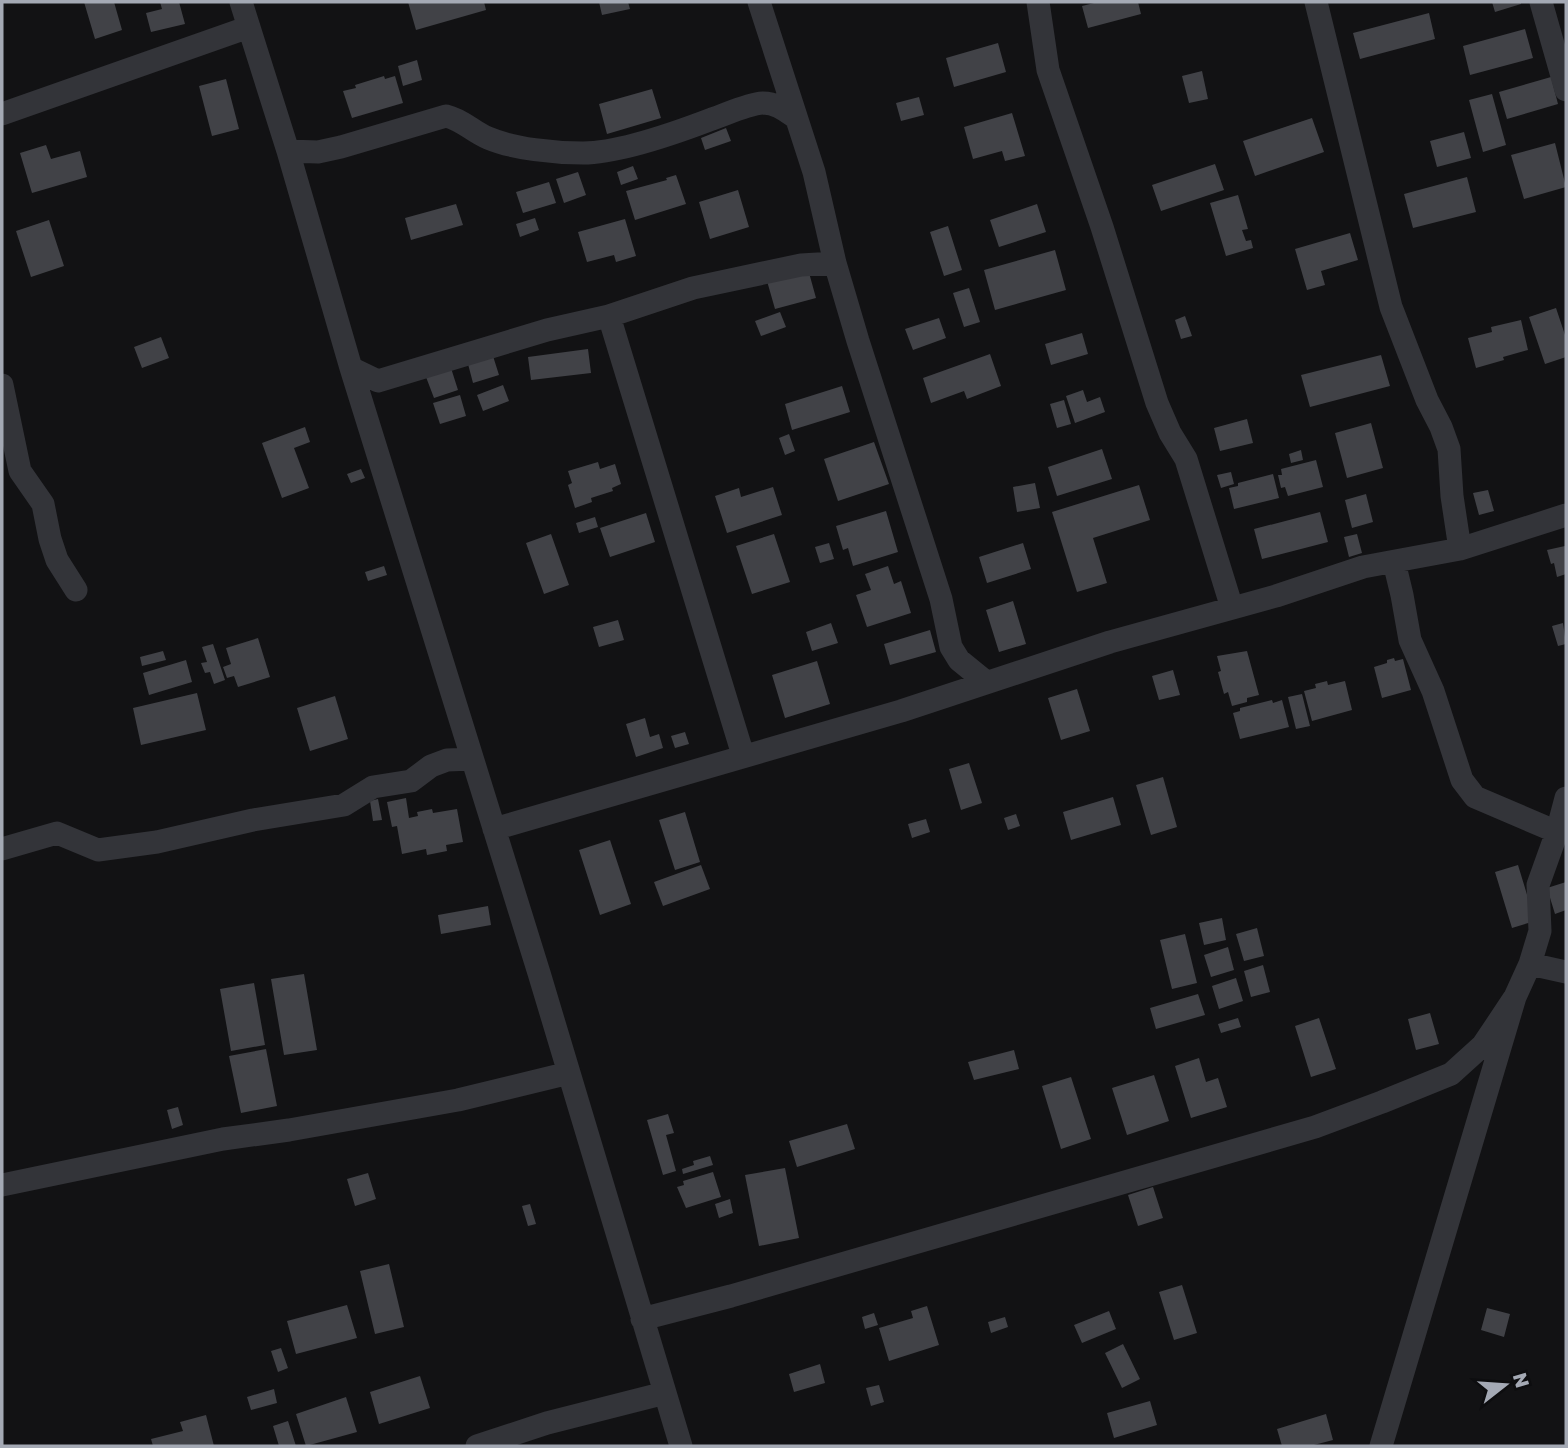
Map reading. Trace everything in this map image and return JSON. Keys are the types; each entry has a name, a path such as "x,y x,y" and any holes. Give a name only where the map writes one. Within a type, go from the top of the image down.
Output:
{"street":[{"path":"241,2 681,1446"},
{"path":"759,2 814,172 835,263 941,599 951,647 959,660 986,682"},
{"path":"1038,2 1048,70 1102,228 1157,403 1170,433 1186,459 1232,608"},
{"path":"1316,2 1391,307 1449,449 1452,496 1460,549"},
{"path":"1541,2 1566,90"},
{"path":"2,114 249,27"},
{"path":"288,151 318,152 341,147 446,116 463,121 487,138 555,152 585,153 605,152 687,129 762,103 778,105 796,118"},
{"path":"351,368 378,381 547,330 609,316 693,288 800,265 835,263"},
{"path":"609,316 743,755"},
{"path":"2,385 20,471 43,504 57,560 76,590"},
{"path":"494,829 901,711 1110,642 1363,567 1460,549 1566,515"},
{"path":"1394,562 1410,640 1433,691 1462,780 1475,797 1558,832"},
{"path":"2,849 57,833 98,850 157,842 253,820 344,805 373,787 411,781 431,766 447,760 472,759"},
{"path":"1381,1446 1515,997 1530,964 1540,931 1538,885 1558,832 1566,798"},
{"path":"1530,964 1566,972"},
{"path":"642,1318 731,1296 1315,1127 1451,1074 1483,1045 1515,997"},
{"path":"2,1185 209,1141 409,1110 569,1073"},
{"path":"477,1446 547,1423 665,1393"}],"building":[{"path":"84,2 114,2 122,30 95,39"},
{"path":"160,2 179,2 185,24 151,32 146,13 162,9"},
{"path":"408,2 484,2 486,10 416,30"},
{"path":"599,2 628,2 630,9 602,15"},
{"path":"1098,2 1138,2 1141,14 1088,28 1082,6"},
{"path":"1492,2 1521,2 1521,4 1495,12"},
{"path":"1429,13 1435,39 1360,59 1353,33"},
{"path":"1525,29 1533,58 1470,75 1463,46"},
{"path":"998,43 1006,72 954,87 946,58"},
{"path":"417,60 422,80 403,86 398,66"},
{"path":"1202,71 1208,99 1189,103 1182,76"},
{"path":"384,76 385,79 395,76 403,103 352,118 343,91"},
{"path":"1551,77 1558,104 1507,119 1499,92"},
{"path":"226,79 239,129 212,136 199,86"},
{"path":"652,89 661,118 607,134 599,104"},
{"path":"1492,94 1506,145 1483,152 1469,100"},
{"path":"919,97 924,115 901,121 896,103"},
{"path":"1012,113 1025,156 1005,161 1002,151 973,159 964,127"},
{"path":"1312,118 1324,152 1255,176 1243,141"},
{"path":"726,128 731,141 705,150 701,138"},
{"path":"1464,132 1471,158 1437,167 1430,141"},
{"path":"1555,143 1566,187 1524,199 1511,155"},
{"path":"46,145 51,159 80,151 87,177 32,193 20,153"},
{"path":"1215,164 1224,190 1161,211 1152,185"},
{"path":"633,166 638,179 621,185 617,172"},
{"path":"578,172 586,195 564,203 556,179"},
{"path":"676,175 686,204 635,220 626,191"},
{"path":"1467,177 1476,212 1413,228 1404,194"},
{"path":"549,182 556,203 523,213 516,192"},
{"path":"738,190 749,227 710,239 699,202"},
{"path":"1238,195 1248,229 1242,230 1246,241 1251,240 1253,248 1226,256 1210,203"},
{"path":"456,204 463,225 411,240 405,218"},
{"path":"1037,204 1046,232 999,247 990,220"},
{"path":"535,218 539,230 520,237 516,224"},
{"path":"625,219 636,256 616,262 614,255 587,262 578,232"},
{"path":"49,220 64,266 31,277 16,231"},
{"path":"948,226 962,270 944,276 930,232"},
{"path":"1350,233 1358,260 1321,271 1325,285 1307,290 1295,249"},
{"path":"1055,250 1066,290 995,310 984,270"},
{"path":"808,269 816,298 775,309 767,281"},
{"path":"969,288 980,322 964,327 953,293"},
{"path":"1556,308 1566,338 1566,357 1545,364 1529,317"},
{"path":"780,312 786,327 761,336 755,321"},
{"path":"1185,316 1192,336 1181,339 1175,320"},
{"path":"939,318 946,338 913,350 905,329"},
{"path":"1521,320 1528,350 1476,368 1468,338 1492,332 1491,327"},
{"path":"1082,333 1088,354 1051,365 1045,344"},
{"path":"161,337 169,358 142,368 134,347"},
{"path":"588,349 591,373 531,380 528,357"},
{"path":"990,354 1001,386 967,399 964,391 931,403 923,378"},
{"path":"1381,355 1390,386 1310,407 1301,375"},
{"path":"493,356 499,375 473,383 468,364"},
{"path":"451,368 458,390 434,398 426,377"},
{"path":"503,385 509,401 483,411 477,395"},
{"path":"842,386 850,412 792,430 785,404"},
{"path":"1083,390 1087,402 1100,397 1105,412 1075,423 1066,396"},
{"path":"460,395 466,416 440,424 433,403"},
{"path":"1064,400 1071,424 1057,428 1050,404"},
{"path":"1247,419 1253,443 1220,451 1214,428"},
{"path":"1371,423 1383,468 1347,478 1335,433"},
{"path":"305,427 310,442 294,448 309,488 282,498 262,443"},
{"path":"789,434 795,451 785,455 779,438"},
{"path":"874,442 889,484 838,501 824,459"},
{"path":"1102,449 1112,479 1057,496 1048,467"},
{"path":"1301,450 1303,460 1291,463 1289,454"},
{"path":"1316,460 1323,487 1288,496 1285,487 1281,488 1278,475 1282,475 1281,469"},
{"path":"598,462 600,469 615,464 621,484 612,488 613,491 591,498 592,502 575,508 568,485 572,483 568,471"},
{"path":"361,469 365,478 351,483 347,474"},
{"path":"1231,472 1234,484 1221,488 1217,475"},
{"path":"1273,474 1279,498 1234,509 1229,488"},
{"path":"1035,483 1040,508 1017,512 1013,487"},
{"path":"1139,485 1150,520 1093,538 1107,583 1077,592 1052,512"},
{"path":"773,487 782,515 727,533 715,496 739,488 741,497"},
{"path":"1488,490 1494,511 1479,515 1473,493"},
{"path":"1366,494 1373,522 1352,528 1345,500"},
{"path":"886,511 898,552 853,566 848,548 843,550 836,526"},
{"path":"1320,512 1328,542 1262,559 1254,529"},
{"path":"646,513 655,542 610,557 600,528"},
{"path":"595,517 598,527 579,533 576,523"},
{"path":"551,534 569,585 544,594 526,543"},
{"path":"774,534 790,582 752,594 736,546"},
{"path":"1357,534 1362,553 1349,557 1344,537"},
{"path":"829,543 834,559 820,563 815,547"},
{"path":"1023,543 1031,569 987,583 979,557"},
{"path":"1565,546 1566,574 1557,577 1547,550"},
{"path":"384,566 387,575 368,581 365,572"},
{"path":"888,566 894,584 901,581 911,613 867,627 856,595 871,590 865,574"},
{"path":"1013,601 1026,644 999,652 986,610"},
{"path":"618,620 624,640 599,647 593,627"},
{"path":"831,623 838,643 812,651 806,632"},
{"path":"1563,623 1566,644 1558,646 1552,626"},
{"path":"930,630 936,652 890,665 884,644"},
{"path":"258,638 270,677 238,687 234,676 227,678 223,667 231,664 226,648"},
{"path":"213,644 225,680 214,684 210,672 205,673 201,663 207,662 202,647"},
{"path":"163,651 166,660 142,666 140,657"},
{"path":"1247,651 1259,695 1232,706 1228,692 1224,694 1217,656"},
{"path":"1394,658 1395,661 1403,659 1411,690 1382,698 1374,667"},
{"path":"186,660 192,682 149,695 143,673"},
{"path":"817,661 830,704 785,718 772,675"},
{"path":"1173,670 1180,695 1159,700 1152,676"},
{"path":"1327,681 1328,685 1345,681 1352,710 1312,721 1304,691"},
{"path":"1077,689 1090,731 1061,740 1048,698"},
{"path":"197,693 206,730 141,745 133,708"},
{"path":"1302,694 1310,726 1296,729 1288,697"},
{"path":"335,696 348,739 310,751 297,708"},
{"path":"1272,700 1273,703 1282,700 1289,727 1240,739 1233,713 1240,711 1240,708"},
{"path":"645,718 650,737 659,734 663,748 636,757 626,724"},
{"path":"685,732 689,744 675,748 671,736"},
{"path":"969,763 982,803 961,810 949,769"},
{"path":"1163,777 1177,827 1151,835 1136,785"},
{"path":"1113,797 1121,825 1071,840 1063,812"},
{"path":"406,798 409,818 418,816 417,812 432,809 433,813 457,809 463,842 446,845 447,851 427,855 426,849 402,854 397,826 392,827 387,802"},
{"path":"378,799 382,820 373,821 370,801"},
{"path":"685,812 700,862 675,870 659,820"},
{"path":"1016,814 1020,826 1008,830 1004,818"},
{"path":"926,819 930,832 912,838 908,824"},
{"path":"610,840 631,904 600,915 579,850"},
{"path":"701,865 710,889 663,906 654,882"},
{"path":"1518,865 1535,921 1512,928 1495,872"},
{"path":"1566,882 1566,910 1555,914 1547,888"},
{"path":"488,906 491,925 441,934 438,915"},
{"path":"1222,918 1226,940 1204,945 1199,923"},
{"path":"1257,928 1264,956 1244,961 1236,934"},
{"path":"1185,934 1197,983 1172,989 1160,940"},
{"path":"1228,947 1234,970 1211,977 1204,955"},
{"path":"1263,965 1270,992 1251,997 1244,971"},
{"path":"304,974 317,1050 284,1055 271,979"},
{"path":"1236,978 1243,1001 1219,1009 1212,986"},
{"path":"254,983 265,1045 231,1051 220,989"},
{"path":"1198,994 1205,1015 1156,1029 1150,1008"},
{"path":"1430,1013 1439,1044 1416,1050 1408,1019"},
{"path":"1238,1018 1241,1027 1221,1033 1218,1024"},
{"path":"1319,1018 1336,1069 1311,1077 1295,1026"},
{"path":"266,1049 277,1106 241,1113 229,1056"},
{"path":"1014,1050 1019,1069 974,1080 968,1062"},
{"path":"1199,1058 1206,1082 1218,1078 1227,1107 1191,1118 1175,1066"},
{"path":"1154,1075 1169,1121 1127,1135 1112,1088"},
{"path":"1071,1077 1091,1139 1061,1149 1042,1086"},
{"path":"178,1107 183,1125 172,1129 167,1110"},
{"path":"668,1114 674,1133 666,1135 676,1171 663,1175 647,1120"},
{"path":"847,1124 855,1149 797,1167 789,1141"},
{"path":"710,1156 713,1165 683,1174 682,1169 694,1165 693,1161"},
{"path":"785,1168 799,1238 759,1246 745,1175"},
{"path":"713,1172 721,1197 686,1208 677,1187 684,1185 683,1181"},
{"path":"368,1173 376,1199 355,1206 347,1179"},
{"path":"1153,1187 1163,1218 1138,1226 1128,1195"},
{"path":"730,1199 733,1213 719,1218 715,1204"},
{"path":"530,1204 536,1224 528,1226 522,1206"},
{"path":"389,1264 404,1327 375,1334 360,1271"},
{"path":"1182,1285 1197,1333 1174,1340 1159,1292"},
{"path":"347,1305 357,1338 296,1354 287,1321"},
{"path":"927,1306 939,1345 889,1361 879,1328 913,1318 911,1311"},
{"path":"1487,1308 1510,1314 1504,1337 1481,1330"},
{"path":"1109,1311 1116,1329 1082,1343 1074,1325"},
{"path":"874,1313 878,1325 865,1329 862,1317"},
{"path":"1005,1317 1008,1327 991,1333 988,1322"},
{"path":"1123,1344 1140,1379 1122,1388 1105,1353"},
{"path":"281,1348 288,1368 278,1372 271,1351"},
{"path":"820,1364 825,1383 794,1392 789,1374"},
{"path":"420,1376 430,1408 379,1424 370,1392"},
{"path":"879,1385 884,1402 871,1406 866,1388"},
{"path":"274,1389 277,1403 251,1410 247,1397"},
{"path":"346,1397 357,1432 306,1446 296,1414"},
{"path":"1150,1401 1157,1425 1114,1438 1107,1413"},
{"path":"1326,1414 1333,1440 1310,1446 1282,1446 1277,1429"},
{"path":"206,1415 214,1446 153,1446 151,1439 183,1431 180,1422"},
{"path":"288,1421 296,1446 279,1446 273,1426"}]}
